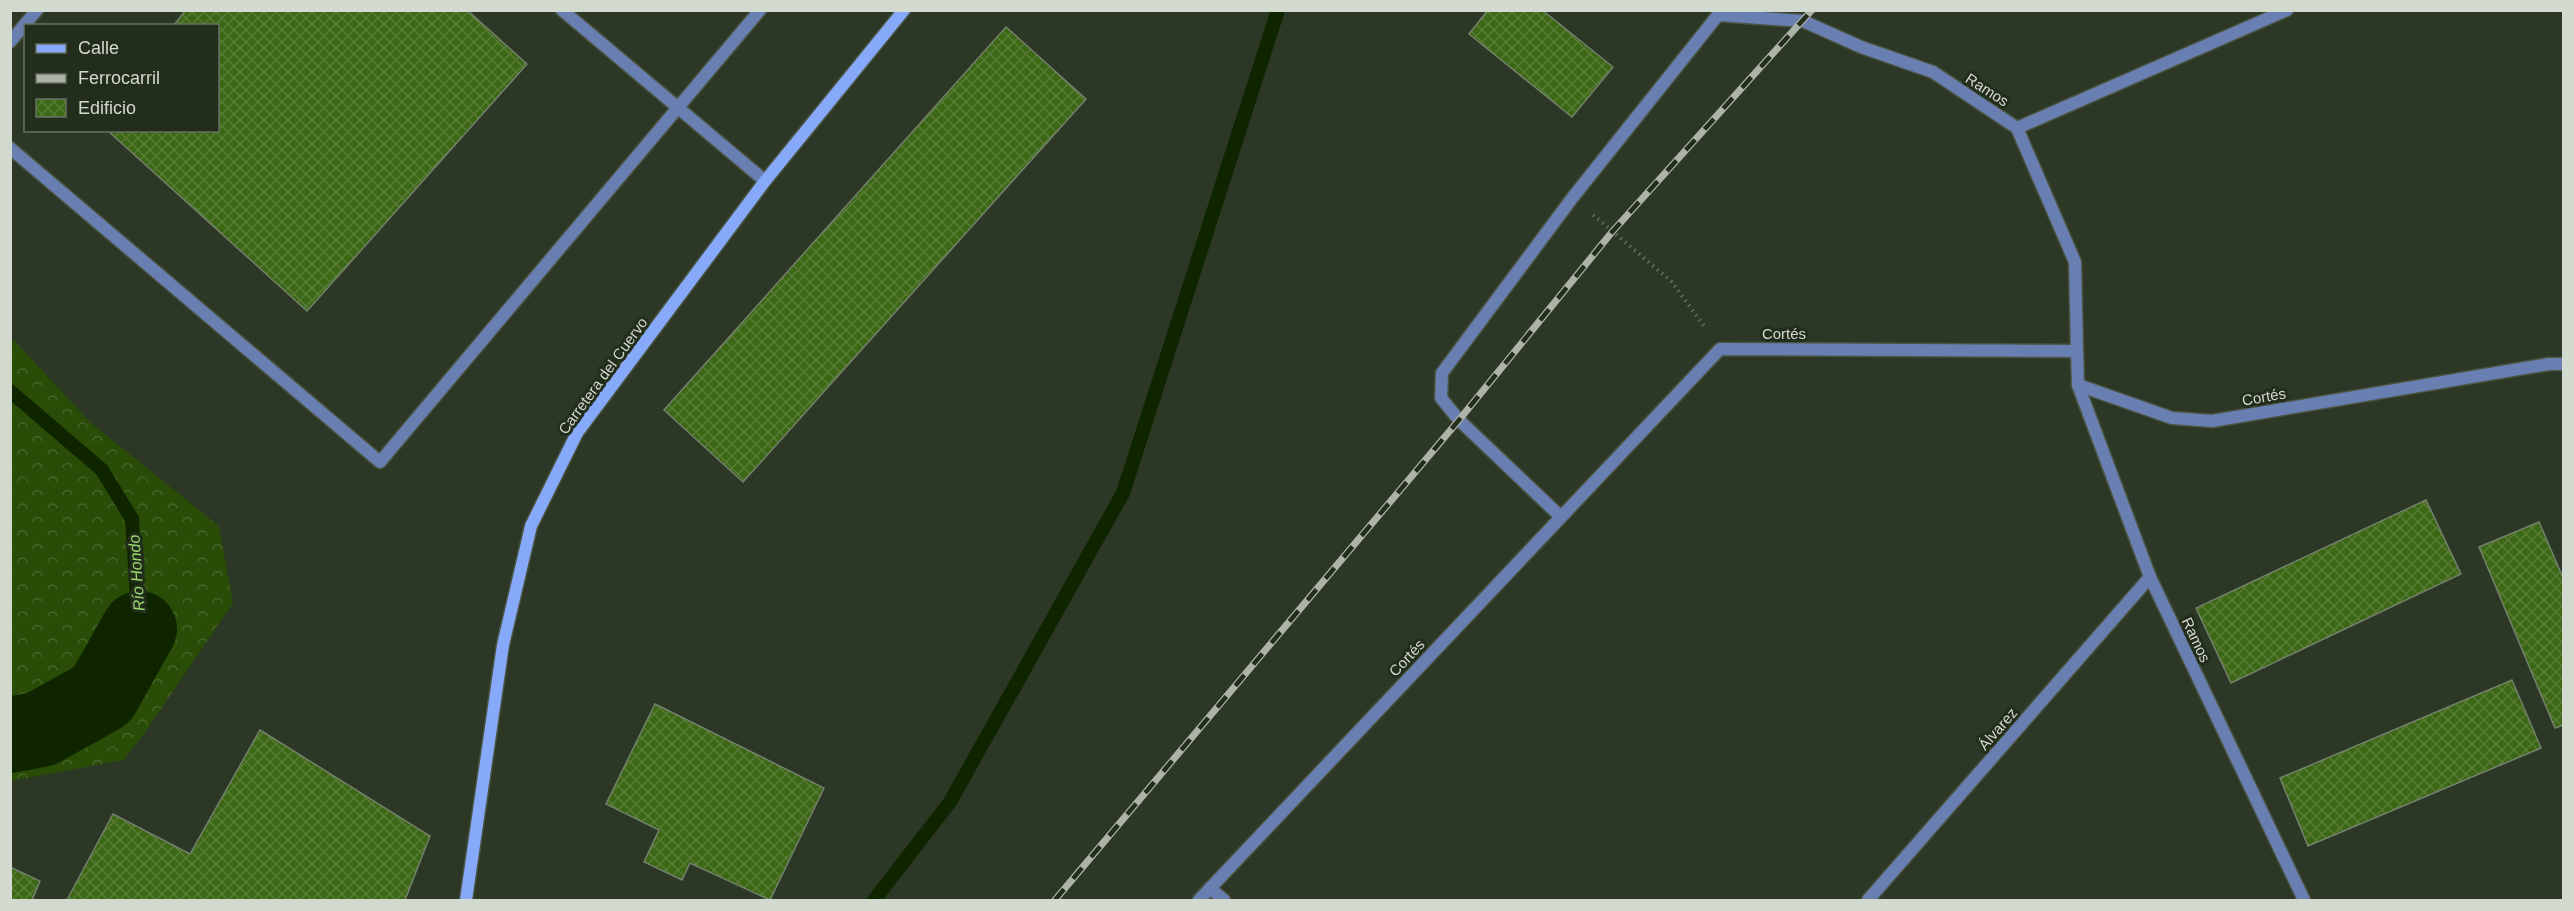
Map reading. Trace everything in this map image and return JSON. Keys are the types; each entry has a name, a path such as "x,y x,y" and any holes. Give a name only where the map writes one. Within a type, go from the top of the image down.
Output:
{"street":[{"path":"25,24 37,10"},
{"path":"562,10 765,181"},
{"path":"10,148 380,462 760,10"},
{"name":"Carretera del Cuervo","path":"466,900 503,645 531,526 577,433 765,181 904,10"},
{"path":"2078,385 2075,262 2017,128 2287,10"},
{"path":"1560,517 1459,420 1441,398 1442,373 1573,197 1720,13"},
{"name":"Ramos","path":"1720,13 1803,21 1861,47 1933,72 2017,128"},
{"path":"10,42 24,25"},
{"name":"Cortés","path":"1199,900 1720,349 2077,351"},
{"name":"Cortés","path":"2078,385 2172,418 2212,421 2549,364 2564,364"},
{"name":"Ramos","path":"2078,385 2150,577 2304,900"},
{"name":"Álvarez","path":"1868,900 2150,577"},
{"path":"1210,888 1224,900"}],"path":[{"path":"1573,197 1671,281 1720,349"}],"green space":[{"path":"11,337 91,423 219,526 233,603 124,760 11,781"}],"building":[{"path":"186,10 467,10 527,64 307,311 109,132 219,132 219,24 175,24"},
{"path":"1488,10 1542,10 1613,67 1572,117 1469,34"},
{"path":"1006,27 1086,99 743,482 664,410"},
{"path":"2426,500 2461,574 2231,683 2196,608"},
{"path":"2539,522 2564,580 2564,725 2555,728 2479,547"},
{"path":"2512,680 2541,748 2308,846 2280,778"},
{"path":"655,704 824,788 770,900 690,863 682,880 644,862 659,830 606,804"},
{"path":"260,730 430,836 405,900 67,900 113,814 190,854"},
{"path":"10,867 40,881 32,900 10,900"}],"waterway":[{"path":"874,900 950,802 1123,493 1278,10"},
{"name":"Río Hondo","path":"10,391 102,470 132,519 139,629"},
{"name":"Río Hondo","path":"10,735 41,729 102,695 139,629"}],"railway":[{"path":"1055,900 1459,420 1612,232 1812,10"}]}
